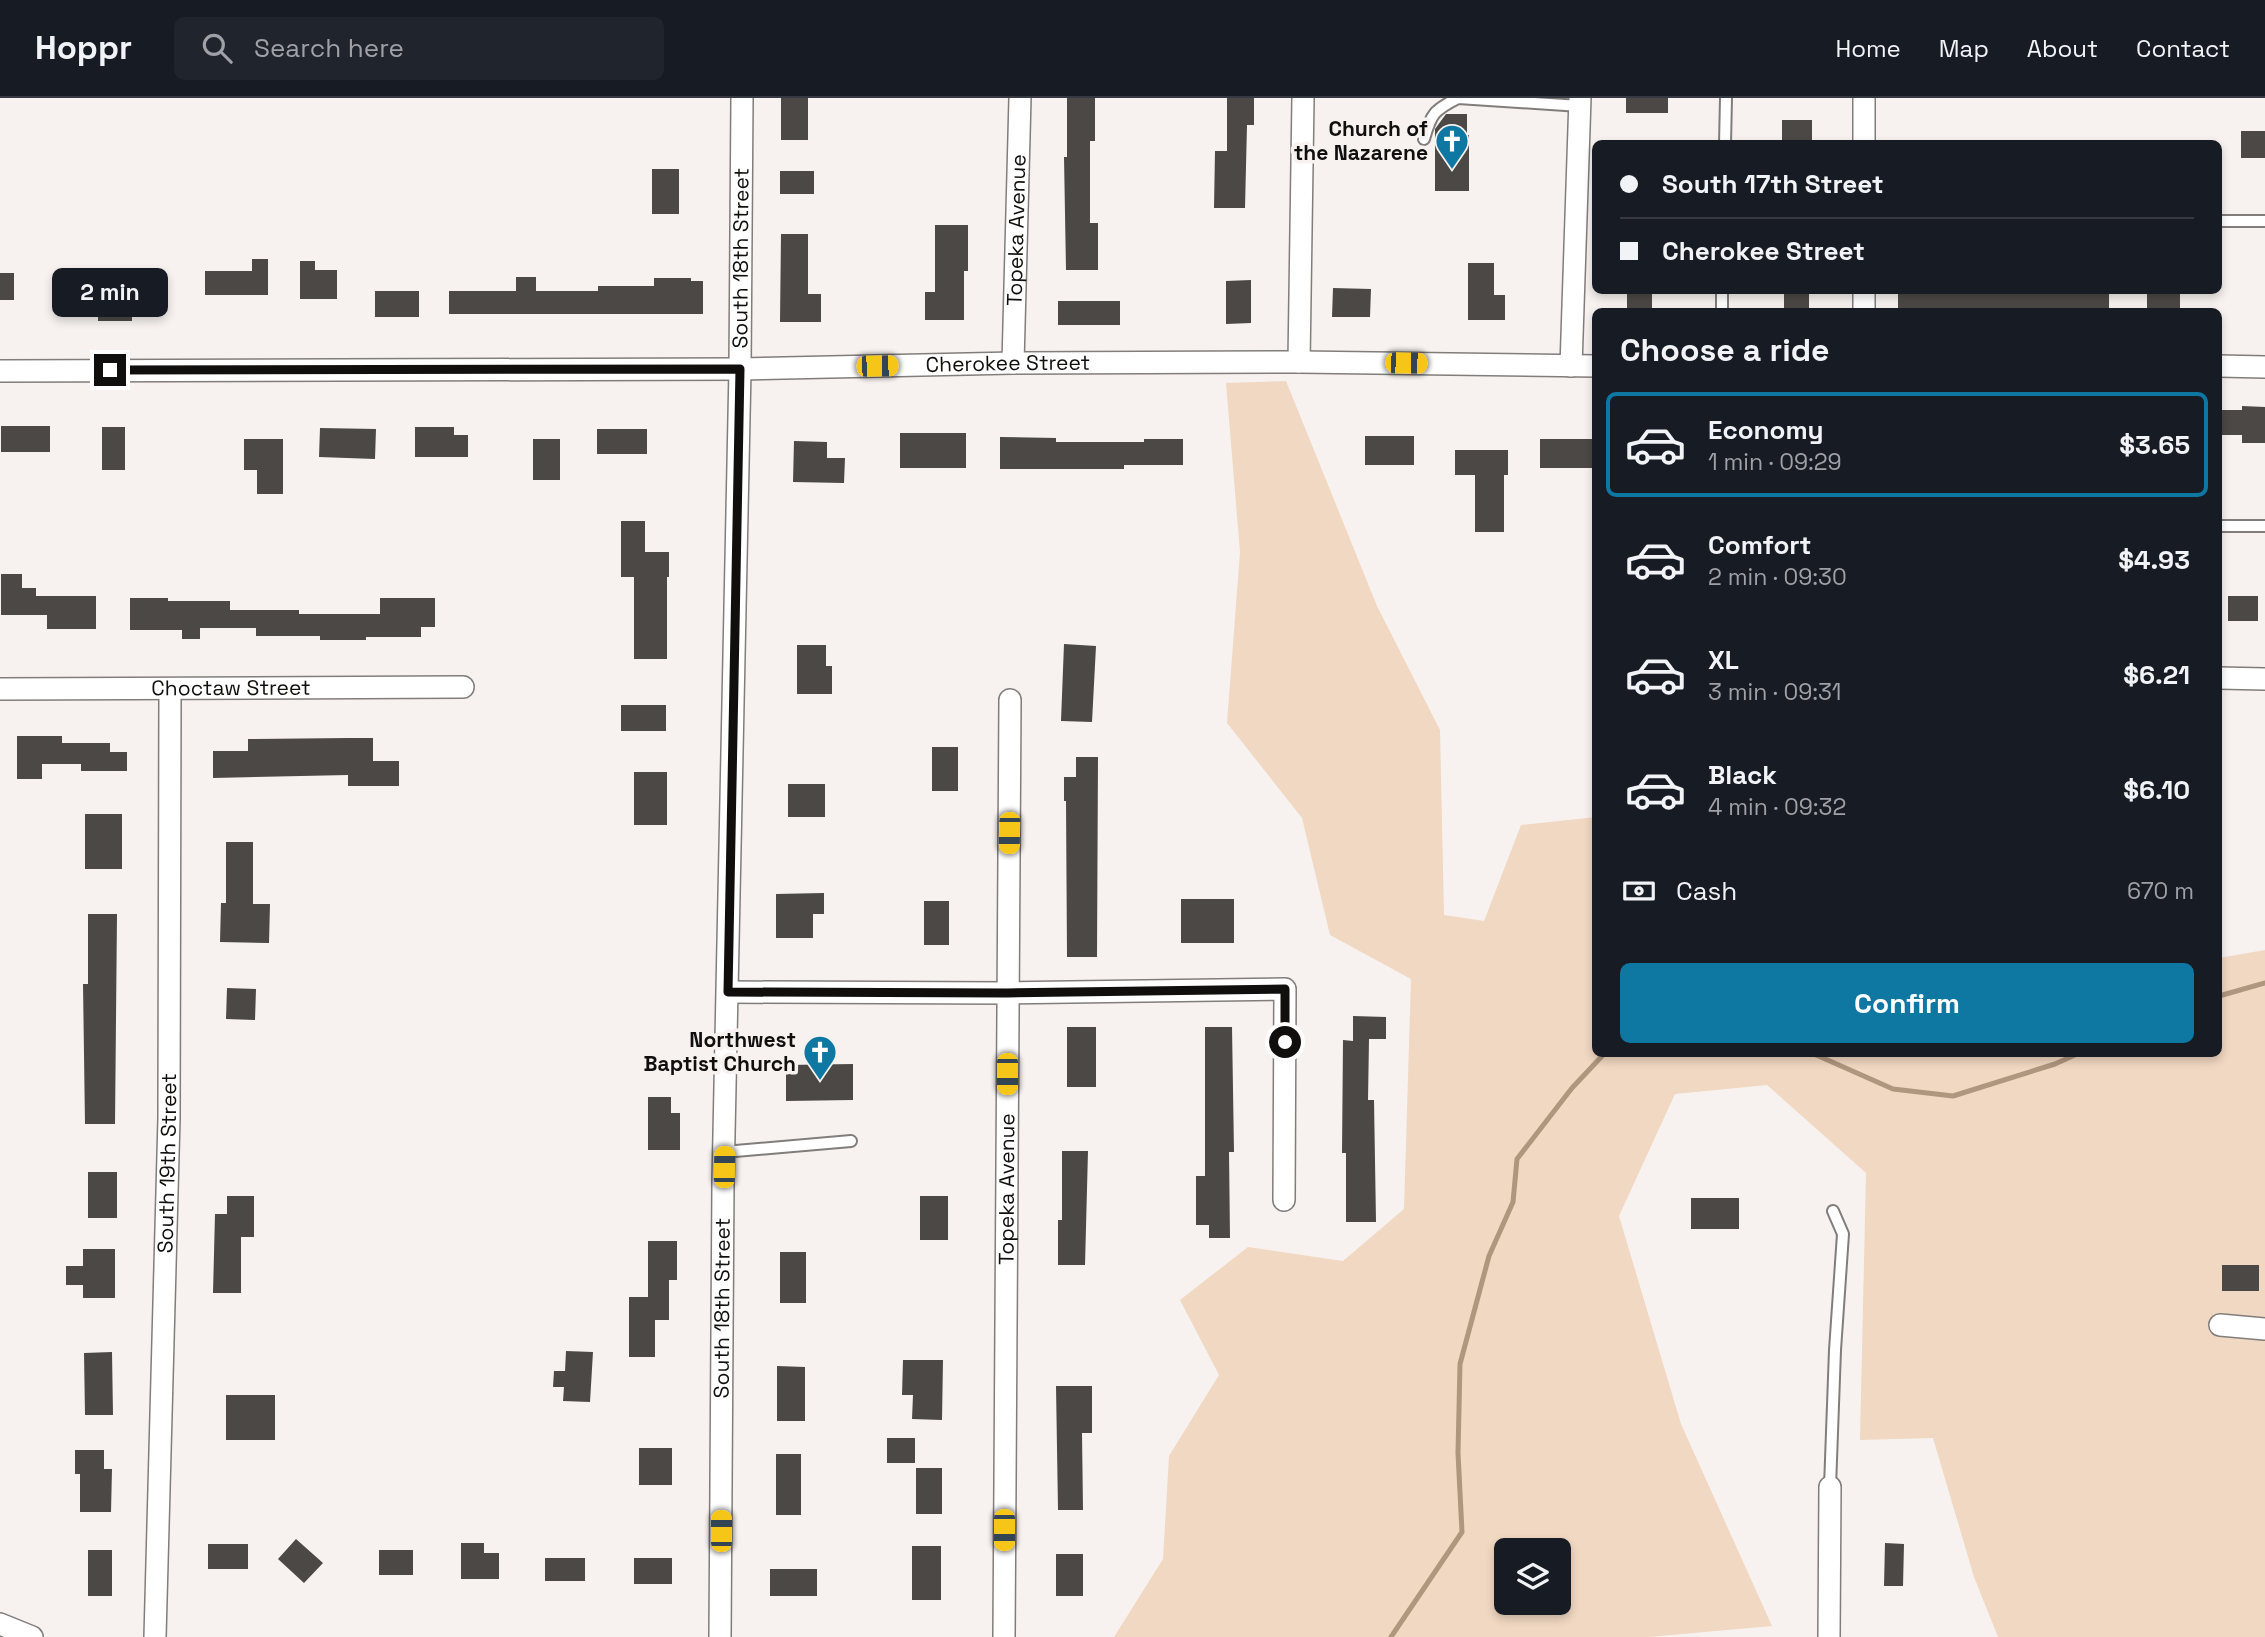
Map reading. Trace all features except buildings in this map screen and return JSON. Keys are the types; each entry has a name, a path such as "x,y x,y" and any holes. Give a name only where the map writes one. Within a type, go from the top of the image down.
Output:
{"street":[{"name":"South 18th Street","path":"720,1637 724,1152 740,369 742,98"},
{"name":"Topeka Avenue","path":"1013,363 1020,98"},
{"path":"1299,362 1303,98"},
{"path":"1864,98 1864,140"},
{"path":"1571,366 1580,102"},
{"name":"Cherokee Street","path":"0,371 740,369 1013,363 1299,362 1592,366"},
{"path":"2222,366 2265,367"},
{"path":"2222,678 2265,679"},
{"name":"Choctaw Street","path":"0,689 463,687"},
{"name":"South 19th Street","path":"156,1637 169,1118 170,690"},
{"name":"Topeka Avenue","path":"1004,1637 1010,700"},
{"path":"728,992 1007,993 1285,989 1284,1199"},
{"path":"2220,1325 2265,1329"},
{"path":"1829,1637 1830,1487"},
{"path":"0,1624 32,1637"}],"lane":[{"path":"1424,139 1431,116 1458,98 1580,102"},
{"path":"1725,140 1726,98"},
{"path":"2222,221 2265,221"},
{"path":"2222,526 2265,526"},
{"path":"724,1152 850,1141"},
{"path":"1830,1487 1843,1234 1833,1211"}],"shaded area":[{"path":"1286,381 1377,606 1440,730 1444,915 1484,921 1521,825 1592,817 1592,1057 2222,1057 2222,957 2265,950 2265,1637 1998,1637 1974,1577 1933,1438 1860,1440 1866,1173 1767,1085 1675,1094 1619,1216 1681,1424 1772,1626 1649,1637 1114,1637 1163,1559 1169,1456 1219,1375 1180,1300 1248,1247 1343,1261 1404,1209 1411,979 1330,935 1302,818 1227,723 1240,552 1226,383"}],"waterway":[{"path":"2222,995 2265,983"},
{"path":"1391,1637 1462,1532 1458,1453 1460,1364 1489,1256 1513,1202 1517,1159 1572,1088 1601,1057"},
{"path":"1821,1057 1893,1089 1953,1096 2070,1057"}],"place":[{"name":"Church of the Nazarene","path":"1452,171"},
{"name":"Northwest Baptist Church","path":"820,1082"}],"route":[{"path":"110,370 740,369 728,992 1007,993 1285,989 1285,1042"}]}
